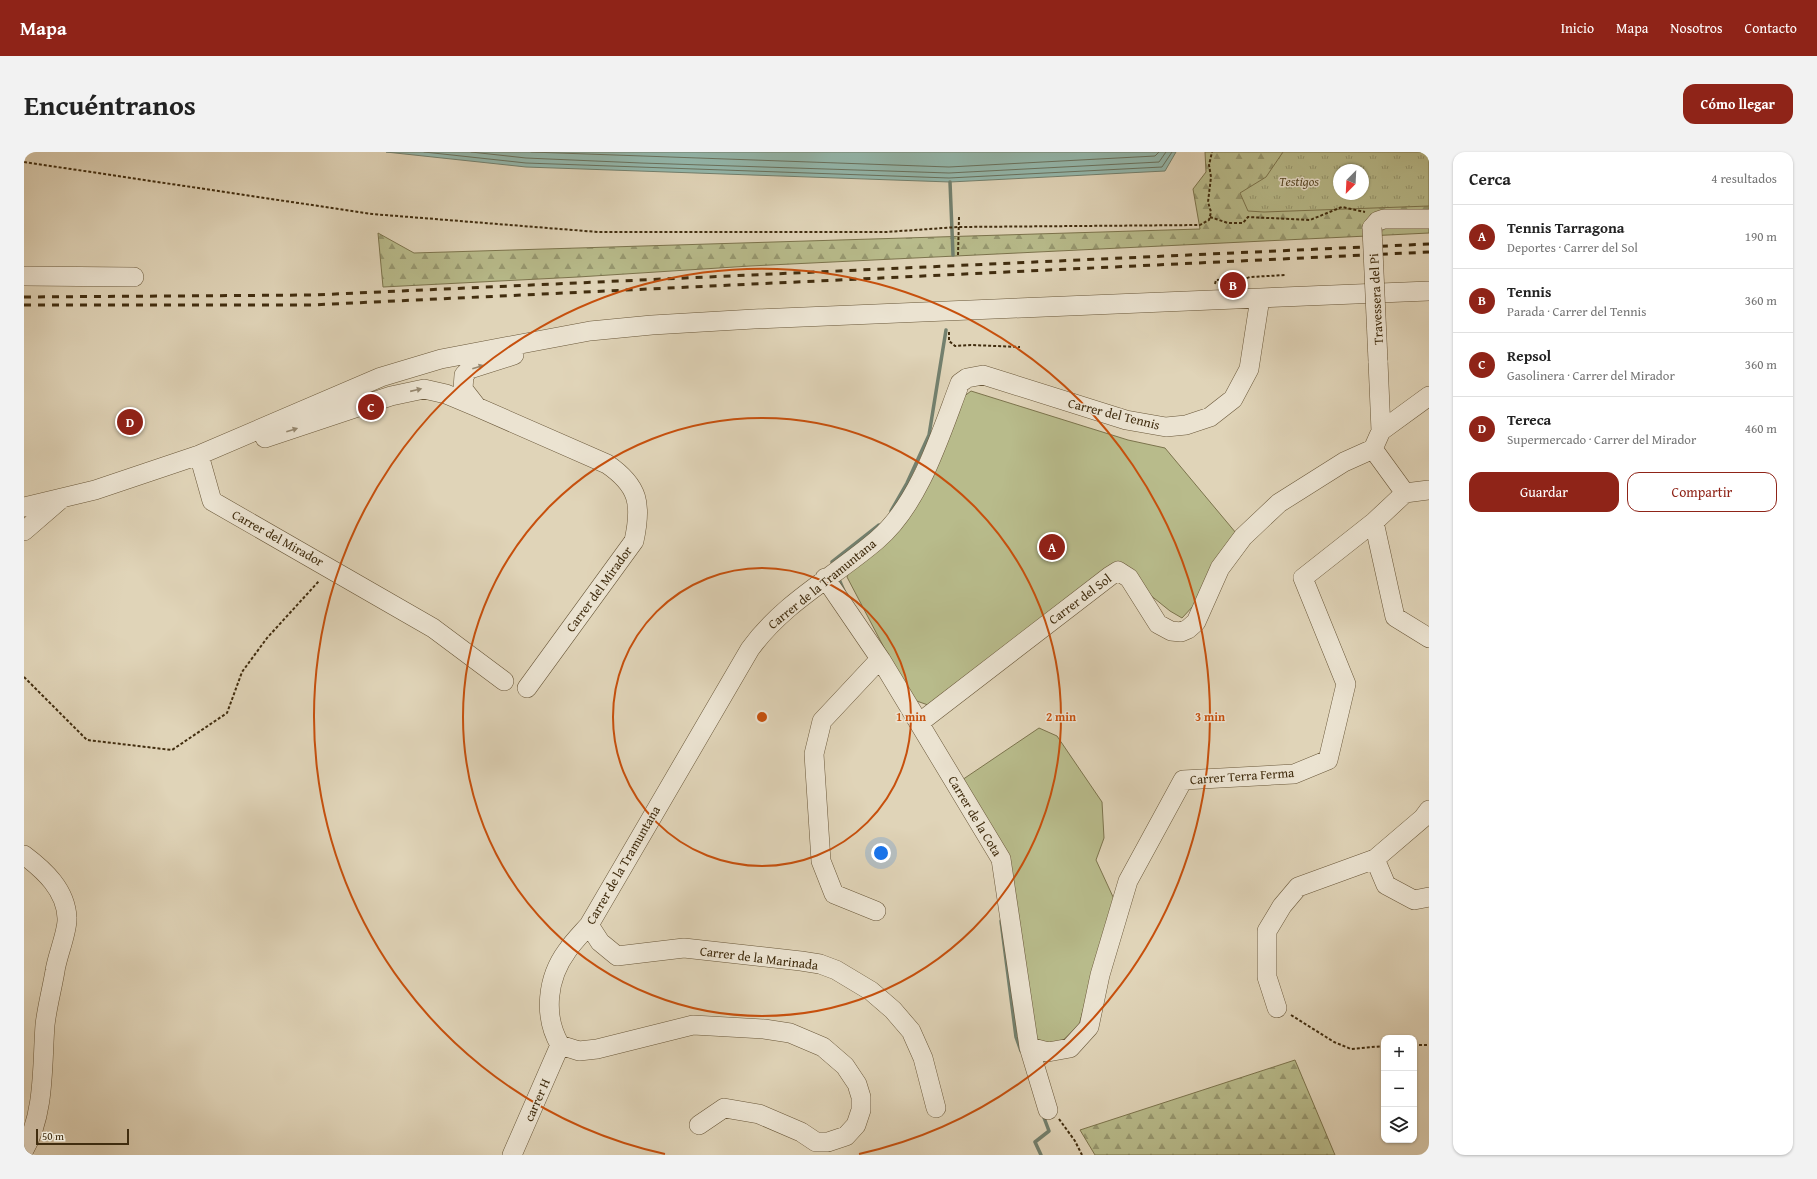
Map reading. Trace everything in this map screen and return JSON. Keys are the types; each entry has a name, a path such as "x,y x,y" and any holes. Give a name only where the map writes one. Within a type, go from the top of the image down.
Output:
{"street":[{"path":"1369,220 1429,220"},
{"name":"Travessera del Pi","path":"1369,220 1381,431"},
{"path":"24,276 134,277"},
{"path":"24,507 95,490 199,455 381,377 441,359 575,333 652,325 754,319 1429,291"},
{"name":"Carrer del Tennis","path":"960,383 967,378 983,376 1126,420 1166,427 1186,425 1210,417 1233,399 1249,369 1260,298"},
{"path":"477,407 464,389 464,375 470,369 555,344 575,333"},
{"name":"Carrer de la Tramuntana","path":"560,1045 555,1036 550,1020 549,1002 552,983 566,951 589,925 750,648 774,619 833,572 877,540 890,528 921,480 960,383"},
{"name":"Carrer del Mirador","path":"227,443 253,442 392,396 424,389 446,394 477,407 607,464 622,475 635,494 640,517 634,541 527,688"},
{"path":"1405,493 1373,449 1381,431 1429,396"},
{"name":"Carrer del Sol","path":"916,717 1118,571 1129,578 1158,624 1171,631 1181,632 1188,629 1196,622 1220,568 1248,532 1279,503 1344,462 1373,449"},
{"name":"Carrer del Mirador","path":"199,455 212,501 331,568 433,628 504,681"},
{"path":"1429,490 1405,493 1374,522 1395,617 1429,638"},
{"path":"24,531 62,498"},
{"name":"Carrer Terra Ferma","path":"1029,1047 1048,1052 1070,1048 1089,1027 1100,976 1128,882 1183,780 1294,774 1328,760 1346,684 1303,578 1374,522"},
{"name":"Carrer de la Cota","path":"833,572 881,659 1001,859 1029,1047 1046,1107"},
{"path":"876,912 834,894 821,861 814,754 822,721 881,659"},
{"path":"1277,1008 1267,977 1267,931 1282,906 1298,887 1375,859 1423,818 1429,810"},
{"path":"24,855 51,877 61,897 67,918 57,958 46,1023 37,1113 31,1137 24,1150"},
{"path":"1375,859 1386,885 1414,900 1429,897"},
{"name":"Carrer de la Marinada","path":"589,925 600,942 617,956 684,948 820,964 855,980 893,1010 911,1031 923,1058 936,1108"},
{"path":"560,1045 579,1051 597,1049 693,1026 764,1029 790,1033 822,1047 845,1066 857,1084 861,1097 861,1110 856,1125 846,1136 828,1142 816,1142 801,1132 758,1114 724,1108 699,1125"},
{"name":"carrer H","path":"512,1155 560,1045"}],"path":[{"path":"24,162 372,214 598,232 886,232 958,227 1192,226 1209,220 1210,217 1211,212 1208,202 1211,177 1209,166 1212,152"},
{"path":"1210,217 1228,223 1243,223 1248,217 1261,216 1310,220 1342,207 1369,220"},
{"path":"958,255 959,217"},
{"path":"950,332 949,341 955,346 971,345 1020,347"},
{"path":"24,677 87,740 172,750 227,713 242,672 267,638 331,568"},
{"path":"1277,1008 1296,1017 1334,1042 1351,1049 1381,1046"},
{"path":"1417,1045 1429,1045"},
{"path":"1046,1107 1064,1124 1082,1155"}],"green space":[{"path":"1205,152 1429,152 1429,233 750,266 383,287 378,233 414,253 1200,229 1193,189 1206,172"},
{"name":"Testigos","path":"1283,152 1429,152 1429,206 1264,212 1248,211 1240,193 1266,177"},
{"path":"971,391 1128,440 1165,448 1236,533 1195,604 1182,618 1170,611 1113,565 928,705 911,699 847,577 849,572 907,521 958,401"},
{"path":"1039,728 1057,736 1102,802 1104,838 1096,860 1114,899 1079,1025 1058,1045 1038,1041 1032,1030 1009,858 959,782"},
{"path":"1295,1060 1335,1155 1095,1155 1080,1130"}],"water":[{"path":"386,152 1176,152 1165,171 950,182 526,167"}],"waterway":[{"path":"950,182 953,255"},
{"path":"891,511 907,483 929,435 946,330"},
{"path":"834,567 832,562 879,525"},
{"path":"838,577 844,591"},
{"path":"1001,921 1016,1037 1021,1051"},
{"path":"1041,1155 1035,1142 1049,1131 1043,1115"}],"railway":[{"path":"24,297 313,295 1429,244"},
{"path":"24,305 311,305 1429,252"}],"place":[{"name":"Tennis","path":"1233,285"},
{"name":"Repsol","path":"371,407"},
{"name":"Tereca","path":"130,422"},
{"name":"Tennis Tarragona","path":"1052,547"}]}
